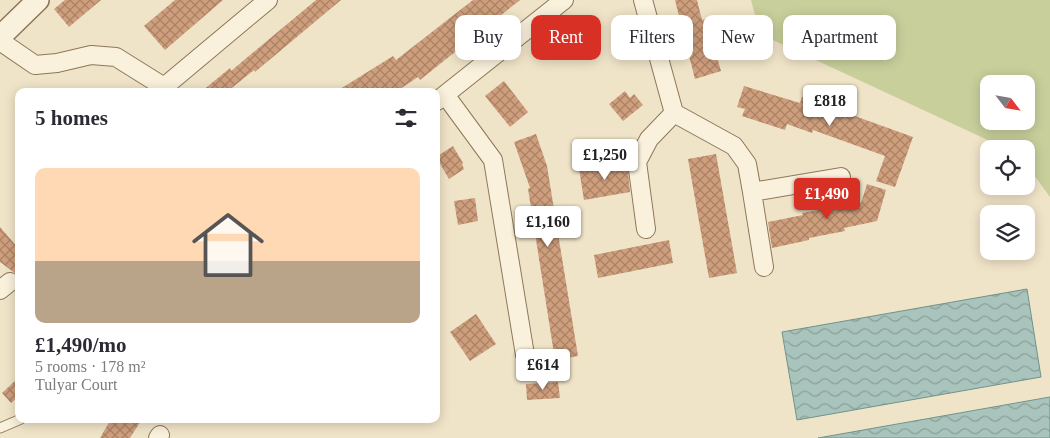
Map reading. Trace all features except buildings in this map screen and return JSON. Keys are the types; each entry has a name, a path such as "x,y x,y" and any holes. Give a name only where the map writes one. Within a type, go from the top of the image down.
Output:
{"street":[{"path":"38,0 0,39 36,65 57,63 91,55 116,57 163,88"},
{"path":"166,88 268,0"},
{"path":"525,355 493,160 441,99 564,0"},
{"path":"643,0 674,113 734,146 747,164 764,268"},
{"path":"646,229 637,162 649,139 674,113"},
{"path":"752,192 841,177"}],"lane":[{"path":"0,428 15,422"}],"green space":[{"path":"751,0 1050,0 1050,197 1035,176 1035,140 988,140 816,60 896,60 896,15 783,15 783,45 773,40 773,15 755,15"}],"water":[{"path":"1027,289 1041,377 797,420 782,332"},
{"path":"1050,397 1050,438 818,438"}]}
